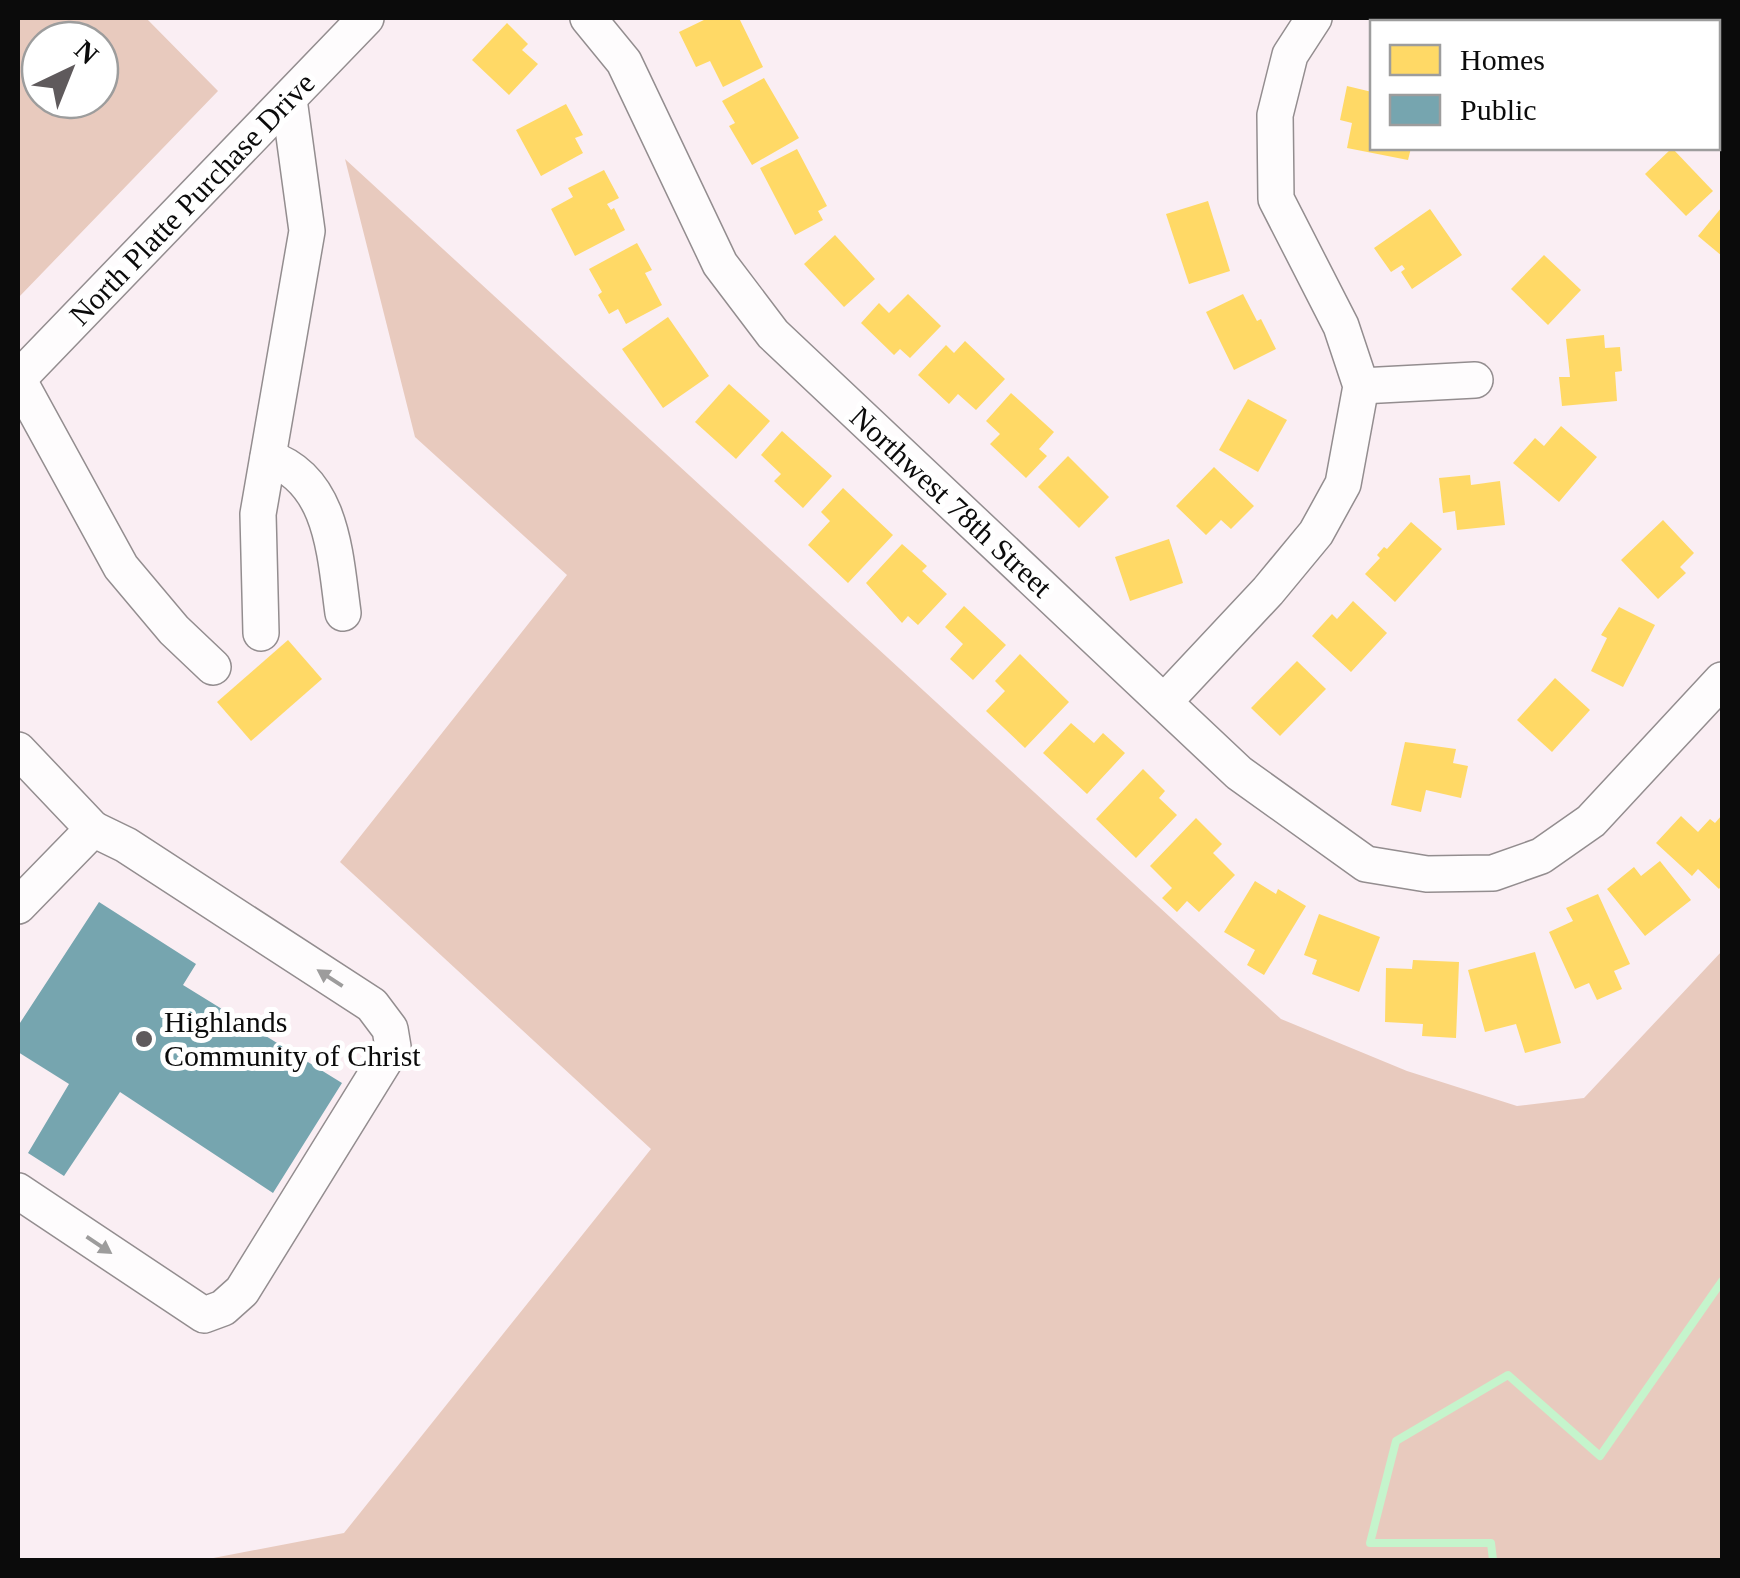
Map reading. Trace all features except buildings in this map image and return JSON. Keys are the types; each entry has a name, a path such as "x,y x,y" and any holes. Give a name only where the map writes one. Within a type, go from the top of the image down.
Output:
{"street":[{"name":"North Platte Purchase Drive","path":"18,379 366,18"},
{"name":"Northwest 78th Street","path":"588,18 624,62 720,264 773,334 1239,773 1366,864 1427,874 1493,874 1541,856 1592,821 1722,680"},
{"path":"1164,702 1316,533 1343,484 1361,386 1341,326 1276,199 1275,115 1290,55 1314,18"},
{"path":"261,633 258,514 308,231 289,99"},
{"path":"18,379 122,568 174,630 213,666"},
{"path":"1361,386 1475,380"},
{"path":"268,458 288,464 320,500 333,543 343,612"},
{"path":"18,750 93,829 126,846 372,1005 390,1029 393,1046 242,1292 224,1308 204,1315 18,1191"},
{"path":"18,906 93,829"}],"shaded area":[{"path":"18,18 146,18 218,91 18,298"},
{"path":"345,159 1281,1019 1407,1071 1517,1106 1584,1098 1722,951 1722,1560 203,1560 344,1533 651,1149 340,862 567,575 415,437"}],"waterway":[{"path":"1493,1560 1491,1543 1370,1543 1396,1441 1508,1375 1600,1456 1722,1281"}],"place":[{"name":"Highlands Community of Christ","path":"144,1039"}]}
